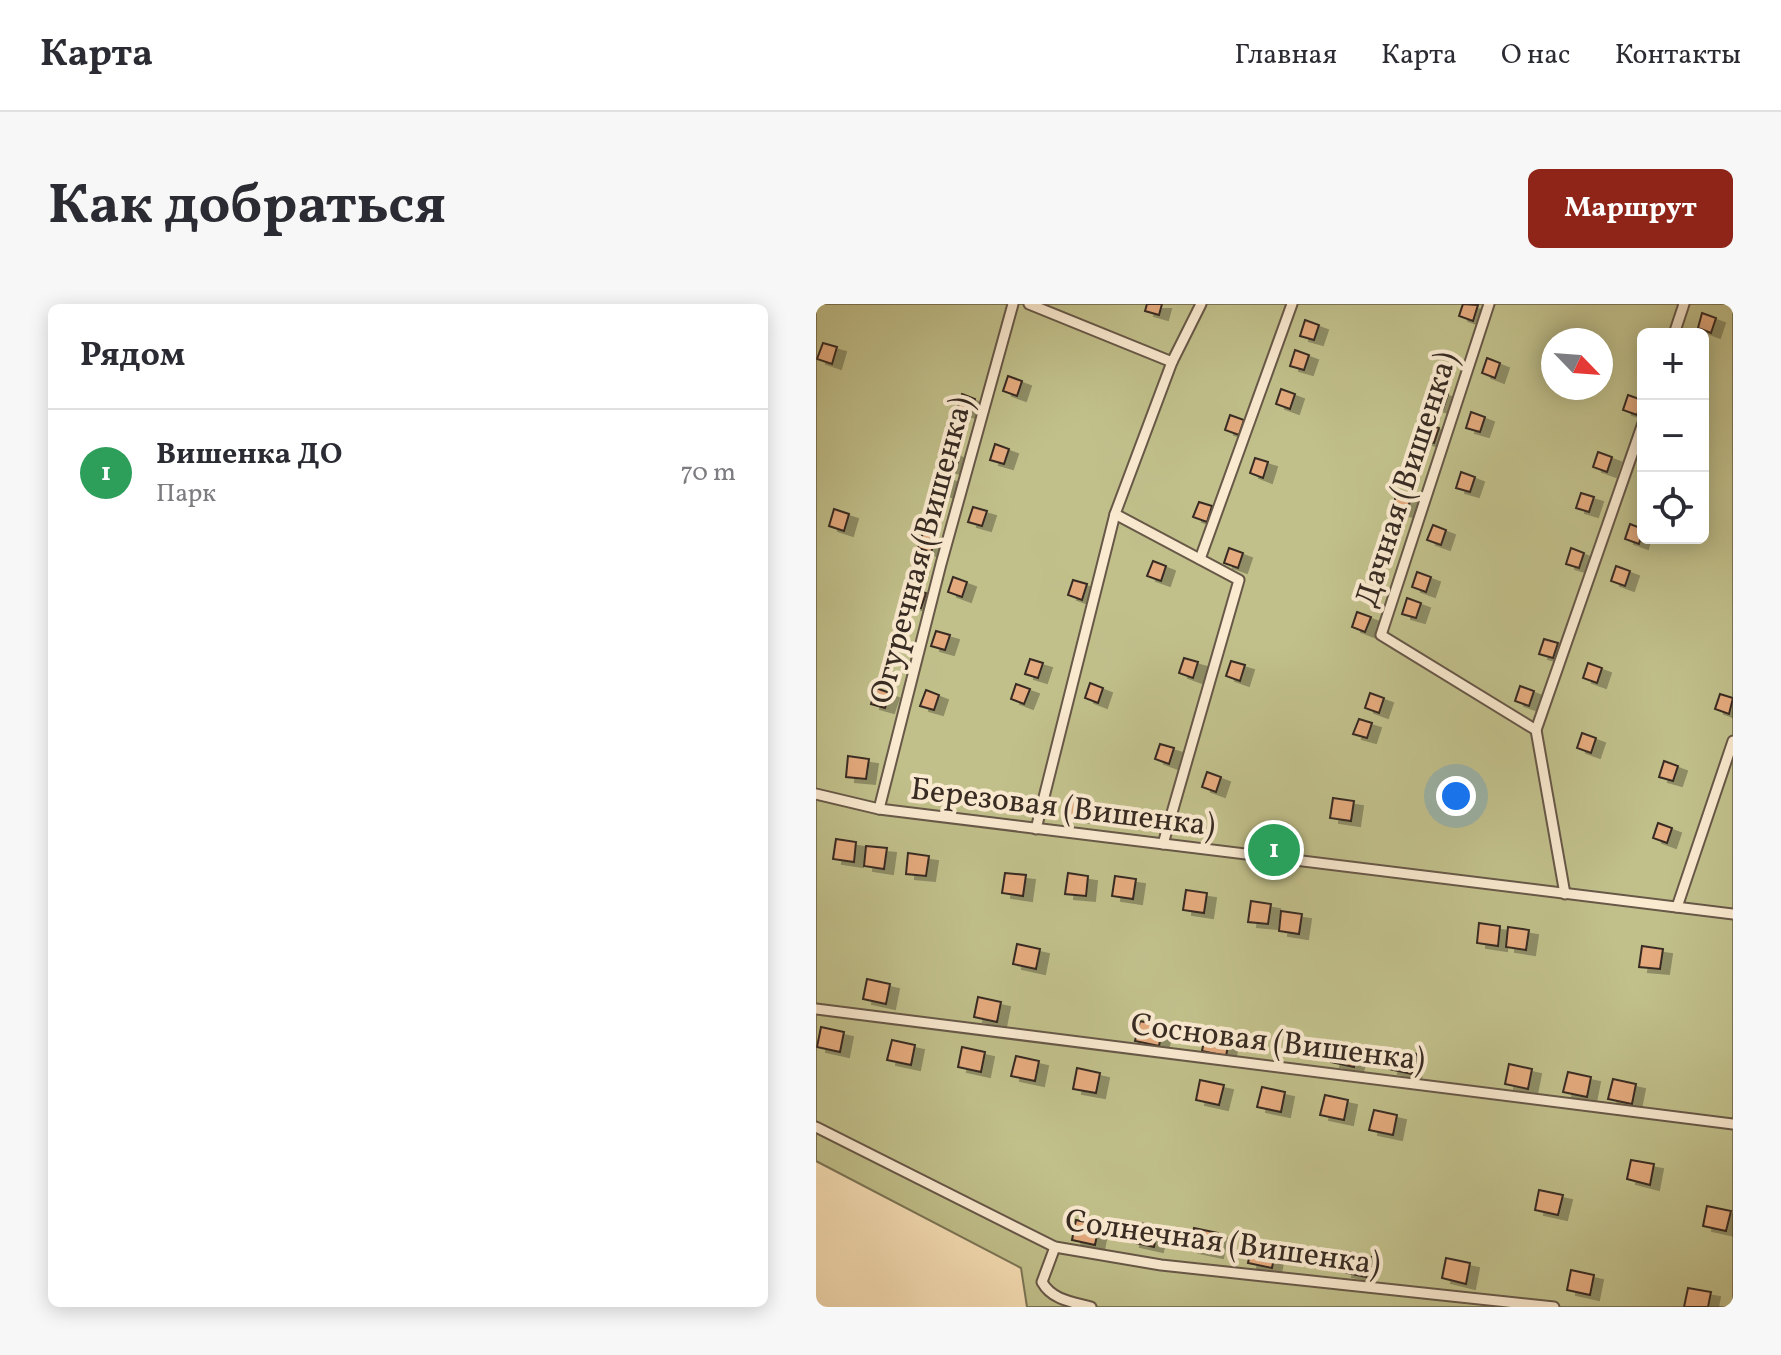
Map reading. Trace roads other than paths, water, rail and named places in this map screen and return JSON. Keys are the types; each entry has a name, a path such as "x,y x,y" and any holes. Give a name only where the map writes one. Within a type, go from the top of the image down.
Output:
{"lane":[{"name":"Огуречная (Вишенка)","path":"879,809 941,564 1013,304"},
{"path":"1029,304 1172,362"},
{"path":"1036,829 1115,514 1172,362 1201,304"},
{"path":"1200,559 1292,304"},
{"name":"Дачная (Вишенка)","path":"1489,304 1381,635 1536,730"},
{"path":"1676,328 1684,304"},
{"path":"1565,894 1536,730 1637,440"},
{"path":"1115,514 1239,580 1163,844"},
{"path":"1677,907 1733,741"},
{"name":"Березовая (Вишенка)","path":"816,794 879,809 1733,914"},
{"name":"Сосновая (Вишенка)","path":"816,1009 1733,1124"},
{"name":"Солнечная (Вишенка)","path":"816,1127 1055,1247 1161,1265 1554,1307"},
{"path":"1055,1247 1042,1282 1048,1293 1091,1307"}],"place":[{"name":"Вишенка ДО","path":"1274,850"}]}
